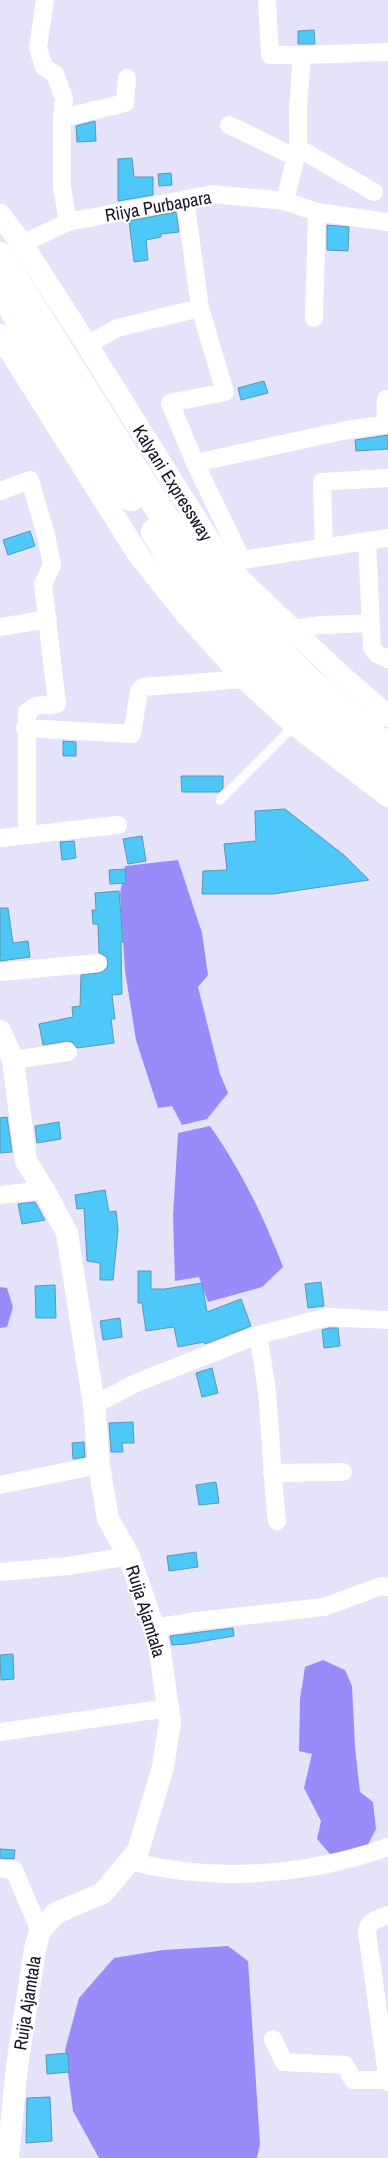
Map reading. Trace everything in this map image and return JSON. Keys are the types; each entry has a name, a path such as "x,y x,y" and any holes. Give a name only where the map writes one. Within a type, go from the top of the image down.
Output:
{"highway":[{"name":"Kalyani Expressway","path":"7,251 166,520 229,598 305,678 388,748"},
{"path":"0,288 44,364 105,460 191,586 271,671 388,776"}],"street":[{"path":"45,0 38,48 44,67 55,74 64,98 62,118 62,187 68,222"},
{"path":"267,0 270,55 388,52"},
{"path":"285,201 297,153 302,55"},
{"path":"62,118 125,103 127,78"},
{"path":"229,125 297,153 374,192"},
{"name":"Riiya Purbapara","path":"7,251 68,222 213,194 285,201 317,212 388,222"},
{"path":"185,199 200,308 224,392 170,403 233,562 388,538"},
{"path":"314,318 317,212"},
{"name":"Kalyani Expressway","path":"0,216 7,251 87,345 233,562 292,629 388,716"},
{"path":"87,345 117,328 200,308"},
{"path":"0,335 138,554 185,613 245,679 295,724 388,796"},
{"path":"195,463 347,430 387,424 386,399 388,399"},
{"path":"324,547 322,482 388,478"},
{"path":"0,491 30,480 46,535 52,565 43,584 58,704 36,706 26,712 27,835"},
{"path":"367,541 372,648 377,654 388,659"},
{"path":"0,627 48,619"},
{"path":"292,629 322,625 370,623"},
{"path":"25,728 132,734 139,691 143,687 245,679"},
{"path":"0,838 118,826"},
{"path":"0,972 98,963"},
{"name":"Ruija Ajamtala","path":"0,1031 13,1060 26,1161 67,1233 94,1405 98,1465 108,1519 129,1556 154,1628 160,1652 170,1722 163,1767 138,1851 103,1892 56,1913 40,1931 35,1949 17,2066 8,2158"},
{"path":"13,1060 68,1052"},
{"path":"0,1195 44,1190"},
{"path":"94,1405 136,1383 258,1335 328,1317 388,1320"},
{"path":"258,1335 267,1390 277,1521"},
{"path":"0,1485 98,1465"},
{"path":"272,1472 343,1472"},
{"path":"0,1572 68,1566 129,1556"},
{"path":"154,1628 197,1621 324,1607 382,1586 388,1587"},
{"path":"0,1732 168,1708"},
{"path":"129,1861 158,1869 222,1875 299,1870 362,1856 388,1848"},
{"path":"0,1869 14,1870 40,1931"},
{"path":"273,2039 284,2062 345,2065 353,2080 388,2081 368,1926 372,1921 388,1915"}],"lane":[{"path":"220,800 295,724"}],"shaded area":[{"path":"178,860 202,933 208,975 198,987 220,1074 228,1093 207,1119 182,1125 172,1106 158,1108 136,1040 125,971 120,894 125,866"},
{"path":"210,1126 251,1194 283,1267 262,1287 208,1302 199,1277 175,1281 173,1216 178,1133"},
{"path":"0,1287 7,1288 13,1307 7,1327 0,1328"},
{"path":"323,1660 345,1670 352,1686 355,1747 360,1792 373,1802 376,1829 361,1858 330,1854 317,1839 321,1821 304,1788 312,1754 299,1751 300,1699 305,1667"},
{"path":"228,1946 248,1961 260,2144 257,2158 99,2158 73,2111 65,2050 79,1998 114,1958 163,1950"}],"building":[{"path":"314,30 315,44 298,44 298,31"},
{"path":"95,121 96,141 77,142 76,126"},
{"path":"132,158 134,177 153,177 153,195 118,201 118,159"},
{"path":"171,173 172,185 159,186 158,174"},
{"path":"176,212 179,232 161,234 161,237 146,240 148,260 134,262 129,221"},
{"path":"327,225 349,227 348,251 327,250"},
{"path":"264,381 268,393 241,400 238,388"},
{"path":"388,435 388,449 356,451 355,440"},
{"path":"30,531 35,546 8,555 3,540"},
{"path":"63,741 76,742 76,756 63,756"},
{"path":"181,776 223,776 223,788 219,792 182,792"},
{"path":"285,809 345,856 369,880 273,894 202,894 203,871 227,870 224,844 256,841 255,811"},
{"path":"142,836 146,861 128,864 123,839"},
{"path":"74,841 76,858 62,860 60,842"},
{"path":"125,869 126,883 110,884 109,870"},
{"path":"119,891 123,942 121,942 122,994 112,995 115,1019 111,1019 114,1043 77,1048 72,1042 67,1041 43,1045 39,1024 73,1017 72,1007 80,1006 81,975 99,973 107,968 107,957 99,953 98,924 93,924 92,910 96,910 95,893"},
{"path":"0,908 8,908 13,943 28,941 30,957 0,961"},
{"path":"7,1117 12,1152 0,1153 0,1118"},
{"path":"59,1122 61,1139 37,1143 35,1126"},
{"path":"105,1190 109,1212 116,1211 118,1230 113,1280 100,1280 100,1263 87,1261 84,1208 77,1209 75,1195"},
{"path":"35,1202 45,1220 22,1224 18,1204"},
{"path":"138,1271 151,1271 151,1289 165,1289 202,1283 207,1312 241,1299 251,1326 205,1344 204,1342 178,1347 174,1327 146,1331 142,1303 138,1303"},
{"path":"321,1282 324,1306 308,1308 305,1284"},
{"path":"55,1285 56,1318 36,1318 35,1286"},
{"path":"120,1318 122,1337 103,1340 100,1321"},
{"path":"338,1328 340,1346 324,1348 322,1330"},
{"path":"212,1368 218,1393 202,1397 196,1373"},
{"path":"133,1422 134,1443 122,1443 123,1452 111,1452 109,1423"},
{"path":"84,1442 85,1457 73,1459 72,1443"},
{"path":"216,1482 219,1503 199,1505 196,1485"},
{"path":"196,1552 198,1567 169,1571 167,1556"},
{"path":"233,1628 234,1636 187,1644 172,1645 170,1636"},
{"path":"13,1654 14,1679 1,1680 0,1655"},
{"path":"0,1849 15,1850 14,1859 0,1858"},
{"path":"68,2053 69,2072 47,2074 46,2055"},
{"path":"50,2097 52,2141 26,2143 27,2098"}]}
